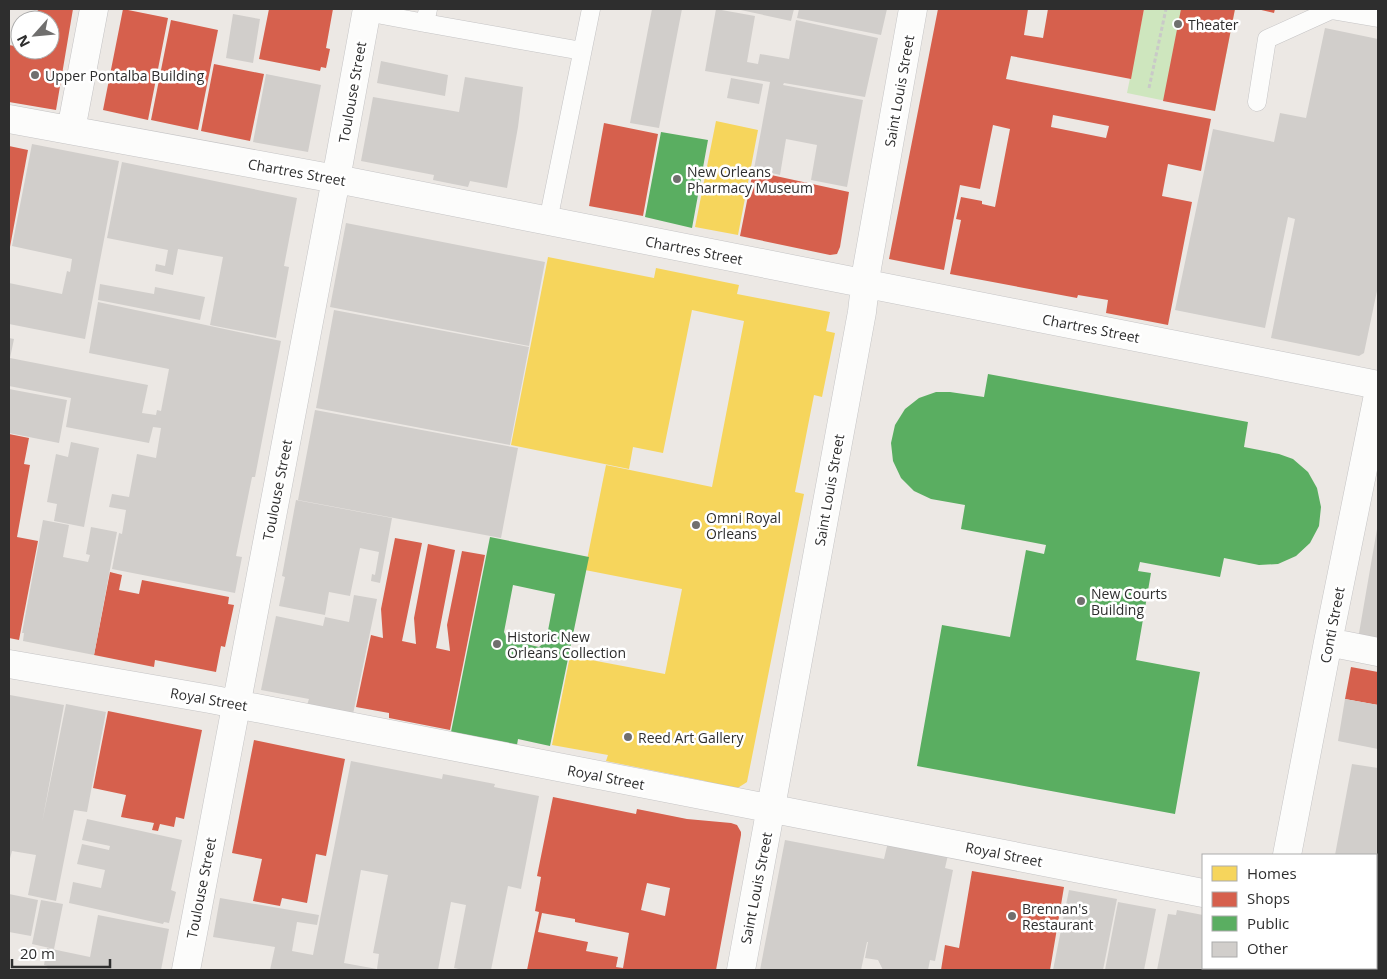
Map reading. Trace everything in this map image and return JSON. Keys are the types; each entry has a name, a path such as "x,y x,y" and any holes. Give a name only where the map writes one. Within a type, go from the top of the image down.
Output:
{"street":[{"path":"72,130 94,9"},
{"name":"Saint Louis Street","path":"741,970 862,312 865,284 913,9"},
{"name":"Toulouse Street","path":"186,970 336,179 366,10"},
{"name":"Chartres Street","path":"9,119 336,179 1378,385"},
{"name":"Conti Street","path":"1287,854 1378,395"},
{"path":"1328,642 1378,652"},
{"name":"Royal Street","path":"9,664 236,704 1202,893"}],"lane":[{"path":"548,221 591,9"},
{"path":"366,10 426,16 582,51"},
{"path":"1257,102 1267,39 1331,10 1378,18"}],"path":[{"path":"1149,88 1166,9"}],"green space":[{"path":"1144,9 1235,9 1215,111 1127,93"}],"building: Homes":[{"path":"716,121 758,130 738,235 695,227"},
{"name":"Omni Royal Orleans","path":"548,257 654,278 656,268 739,285 737,294 830,312 826,331 835,333 822,397 814,395 795,492 804,494 747,782 733,791 704,786 705,781 606,761 608,755 552,745 570,656 665,674 682,589 585,570 606,465 712,487 744,321 692,310 663,453 633,447 629,469 511,445"}],"building: Shops":[{"name":"Upper Pontalba Building","path":"73,9 56,110 9,102 9,45 10,60 60,60 60,10 38,10"},
{"path":"123,9 168,18 148,120 103,110"},
{"path":"269,9 333,9 326,48 330,49 326,68 321,67 320,71 259,59"},
{"path":"938,9 1028,9 1024,35 1043,38 1048,9 1144,9 1131,79 1011,56 1006,79 1211,119 1201,171 1168,164 1162,196 1192,202 1168,325 1106,313 1108,300 1078,295 1077,298 950,274 961,220 956,219 961,197 982,201 982,204 995,207 1010,129 993,125 980,189 960,185 944,270 889,259","holes":["1053,115 1109,126 1106,138 1051,127"]},
{"path":"1181,9 1235,9 1215,111 1163,101"},
{"path":"1257,9 1275,9 1274,13"},
{"path":"171,20 218,30 198,130 151,120"},
{"path":"214,64 264,74 250,141 201,131"},
{"path":"604,123 658,134 643,216 589,206"},
{"path":"9,146 28,150 10,247 9,247"},
{"path":"753,171 849,192 840,247 837,254 830,255 740,236"},
{"path":"9,434 29,438 24,464 30,465 17,537 38,541 19,640 9,638"},
{"path":"395,538 422,543 402,641 416,644 414,618 428,544 455,550 436,648 450,651 447,625 462,551 485,555 450,730 389,718 389,713 356,707 371,635 383,638 381,609"},
{"path":"110,572 122,575 119,590 139,594 142,580 229,597 228,604 234,605 225,647 221,646 216,672 155,660 154,667 94,655"},
{"path":"1351,667 1378,672 1378,705 1345,699"},
{"path":"108,711 202,730 184,819 176,817 174,827 160,824 158,831 152,830 154,823 121,817 126,795 93,788"},
{"path":"254,740 345,759 326,856 316,854 307,903 282,898 280,906 253,901 262,859 232,853"},
{"path":"553,797 636,814 637,809 687,819 731,823 737,825 741,832 716,970 527,970 539,912 535,911 541,877 537,876","holes":["647,883 670,888 665,916 641,910","542,913 575,919 575,922 629,933 623,968 616,967 618,957 586,951 588,942 538,932"]},
{"name":"Brennan's Restaurant","path":"972,871 1064,887 1050,970 941,970 945,945 959,948"},
{"path":"1378,952 1378,970 1291,970 1377,969"}],"building: Public":[{"name":"New Orleans Pharmacy Museum","path":"661,132 708,140 692,228 645,217"},
{"name":"New Courts Building","path":"988,374 1248,422 1244,447 1279,454 1293,459 1308,472 1317,488 1321,507 1319,526 1310,543 1296,556 1278,564 1259,565 1224,558 1220,577 1140,562 1138,571 1151,573 1136,660 1200,672 1175,814 917,766 942,625 1010,637 1026,550 1044,554 1046,545 961,529 965,505 931,499 914,491 901,478 893,461 891,443 895,425 905,409 919,398 936,392 984,397"},
{"name":"Historic New Orleans Collection","path":"490,537 589,557 550,746 518,739 517,745 451,732","holes":["513,585 555,594 546,641 539,647 508,640 504,632"]}],"building: Other":[{"path":"652,9 682,9 659,128 630,123"},
{"path":"716,9 755,16 747,62 758,64 760,54 789,59 796,20 878,38 865,97 784,83 783,85 863,100 847,187 811,180 817,145 786,139 780,175 754,169 770,82 705,71"},
{"path":"736,9 794,9 791,21"},
{"path":"799,9 887,9 881,35 797,18"},
{"path":"233,14 260,19 253,63 226,58"},
{"path":"1325,28 1378,39 1378,286 1364,353 1359,356 1271,338 1295,219 1288,217 1265,328 1175,310 1213,129 1274,142 1280,113 1306,118"},
{"path":"381,61 448,75 445,96 377,83"},
{"path":"266,74 321,85 308,152 253,142"},
{"path":"465,77 523,87 507,188 470,181 468,187 433,180 434,175 361,161 373,97 459,112"},
{"path":"731,78 763,84 759,104 727,98"},
{"path":"32,144 119,161 85,339 9,324 9,283 62,294 67,271 70,272 72,259 12,246"},
{"path":"122,162 297,198 284,266 289,267 276,338 210,325 223,257 178,249 173,275 155,271 156,264 165,266 168,250 107,238"},
{"path":"346,223 545,262 529,346 330,307"},
{"path":"100,284 154,294 155,287 205,297 200,320 98,300"},
{"path":"98,302 281,341 255,477 252,477 236,556 242,557 235,593 112,569 119,533 122,534 126,510 109,507 112,494 129,497 137,454 156,458 161,428 153,427 149,443 66,427 71,398 9,386 9,338 14,339 10,358 148,385 142,413 156,415 157,410 161,411 169,369 89,353"},
{"path":"334,310 529,347 510,445 316,408"},
{"path":"9,389 67,400 59,443 9,433"},
{"path":"315,410 518,448 501,538 298,500"},
{"path":"71,442 99,448 84,527 54,521 57,504 47,502 56,454 68,457"},
{"path":"296,500 392,518 380,583 371,581 372,574 375,575 379,552 360,548 350,596 329,592 325,615 279,606 285,577 282,576"},
{"path":"43,520 69,525 63,557 88,562 90,555 86,554 91,527 117,532 94,655 23,641 24,633 22,633"},
{"path":"1378,529 1378,643 1358,639"},
{"path":"354,595 377,599 353,714 307,705 309,699 261,690 276,616 323,626 325,617 349,622"},
{"path":"10,695 64,705 42,823 66,704 106,712 87,812 74,810 56,901 28,895 36,855 12,851 9,862"},
{"path":"1345,699 1378,705 1378,749 1338,741"},
{"path":"351,761 442,779 443,774 495,784 494,787 539,796 521,889 508,886 491,970 454,968 466,905 451,902 438,970 270,970 275,947 213,937 220,898 319,915 317,925 297,922 292,951 313,955","holes":["361,870 388,875 373,953 379,954 377,969 344,963"]},
{"path":"1352,764 1378,768 1378,869 1377,854 1335,854"},
{"path":"87,819 182,840 171,890 176,892 169,923 164,922 163,924 69,903 73,882 101,888 105,870 77,864 82,844 109,850 110,846 82,840"},
{"path":"785,840 884,859 888,842 948,855 945,868 953,870 935,961 930,960 928,970 883,970 878,960 865,958 867,942 861,970 760,970"},
{"path":"1069,890 1117,899 1103,970 1053,970"},
{"path":"9,894 38,900 31,936 9,932"},
{"path":"41,900 63,904 54,949 32,944"},
{"path":"1118,902 1156,909 1144,970 1105,970"},
{"path":"1177,910 1202,915 1202,969 1244,970 1157,970 1168,914 1176,915"},
{"path":"98,915 169,929 161,970 47,970 48,966 44,965 47,948 90,957"}],"place":[{"name":"Theater","path":"1178,24"},
{"name":"Upper Pontalba Building","path":"35,75"},
{"name":"New Orleans Pharmacy Museum","path":"677,179"},
{"name":"Omni Royal Orleans","path":"696,525"},
{"name":"New Courts Building","path":"1081,601"},
{"name":"Historic New Orleans Collection","path":"497,644"},
{"name":"Reed Art Gallery","path":"628,737"},
{"name":"Brennan's Restaurant","path":"1012,916"}]}
